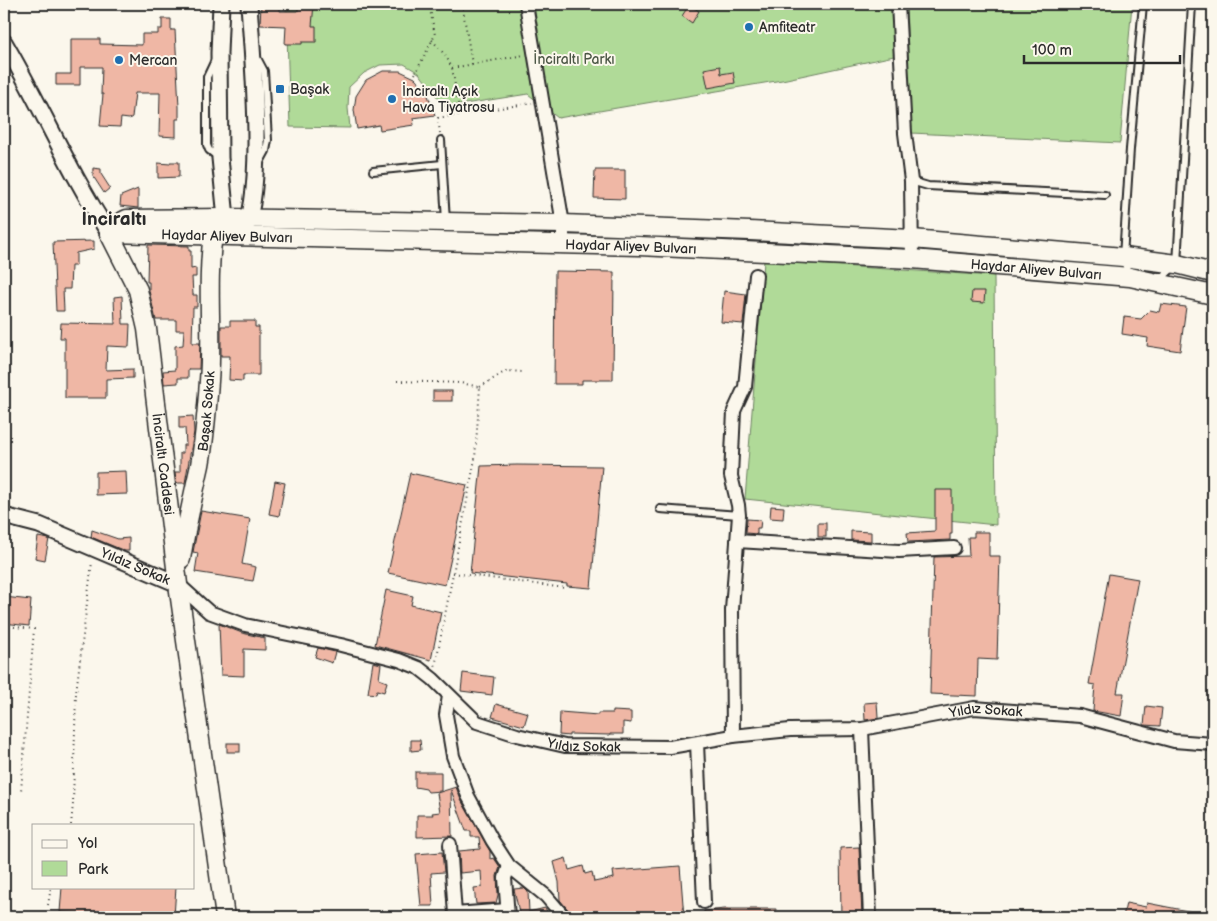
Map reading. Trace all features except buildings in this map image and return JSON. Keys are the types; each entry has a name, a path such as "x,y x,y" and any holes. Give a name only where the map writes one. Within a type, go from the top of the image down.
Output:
{"main road":[{"name":"Haydar Aliyev Bulvarı","path":"109,233 127,219 226,218 562,224 912,239 1123,257 1177,264 1213,273"},
{"name":"Haydar Aliyev Bulvarı","path":"109,233 639,246 912,259 1138,279 1213,294"},
{"name":"İnciraltı Caddesi","path":"109,233 138,290 147,329 178,584 225,917"},
{"name":"Başak Sokak","path":"178,584 187,520 200,463 208,388 211,344 210,254 213,236"}],"street":[{"path":"221,4 220,158 226,218 241,237 250,219 256,170 250,4"},
{"path":"526,4 562,224 562,244"},
{"path":"898,4 911,181 912,259"},
{"name":"İnciraltı Caddesi","path":"4,42 21,71 87,200 109,233"},
{"path":"446,222 446,242"},
{"path":"733,736 732,610 738,505 730,476 734,411 745,387 756,274"},
{"name":"Yıldız Sokak","path":"4,516 39,525 94,550 178,584 209,612 245,625 324,641 399,660 419,668 477,722 517,735 565,746 670,747 733,736 790,730 862,729 974,708 1080,716 1174,741 1213,744"},
{"path":"737,541 900,551 954,548"},
{"path":"449,696 446,714 453,756 468,796 492,840 509,866 546,896 564,917"},
{"path":"862,729 870,917"},
{"path":"697,743 704,902"},
{"path":"450,844 454,914 508,913 505,878 509,866"}],"lane":[{"path":"1143,4 1130,149 1123,257 1138,279 1165,275 1177,264 1192,4"},
{"path":"440,140 446,222"},
{"path":"374,171 442,164"},
{"path":"911,181 928,186 1105,195"},
{"path":"660,509 738,515"}],"path":[{"path":"415,74 435,35 429,4"},
{"path":"462,4 472,64"},
{"path":"432,40 446,56 452,68 460,114"},
{"path":"452,68 534,53"},
{"path":"440,140 438,118 532,103"},
{"path":"397,381 461,383 480,386 506,371 523,372"},
{"path":"433,679 475,459 480,386"},
{"path":"70,824 73,804 76,693 94,550"},
{"path":"453,573 565,588"},
{"path":"4,626 34,629 21,791"},
{"path":"48,905 51,888"}],"green space":[{"name":"İnciraltı Parkı","path":"286,4 892,4 894,56 782,80 558,118 528,94 445,107 419,73 404,64 380,65 364,73 349,87 348,108 350,128 290,127"},
{"path":"906,4 1132,4 1120,143 911,133"},
{"path":"764,261 994,276 996,525 745,499"}],"place":[{"name":"Amfiteatr","path":"749,27"},
{"name":"Mercan","path":"119,60"},
{"name":"Başak","path":"280,89"},
{"name":"İnciraltı Açık Hava Tiyatrosu","path":"392,99"}],"district":[{"name":"İnciraltı","path":"114,219"}]}
